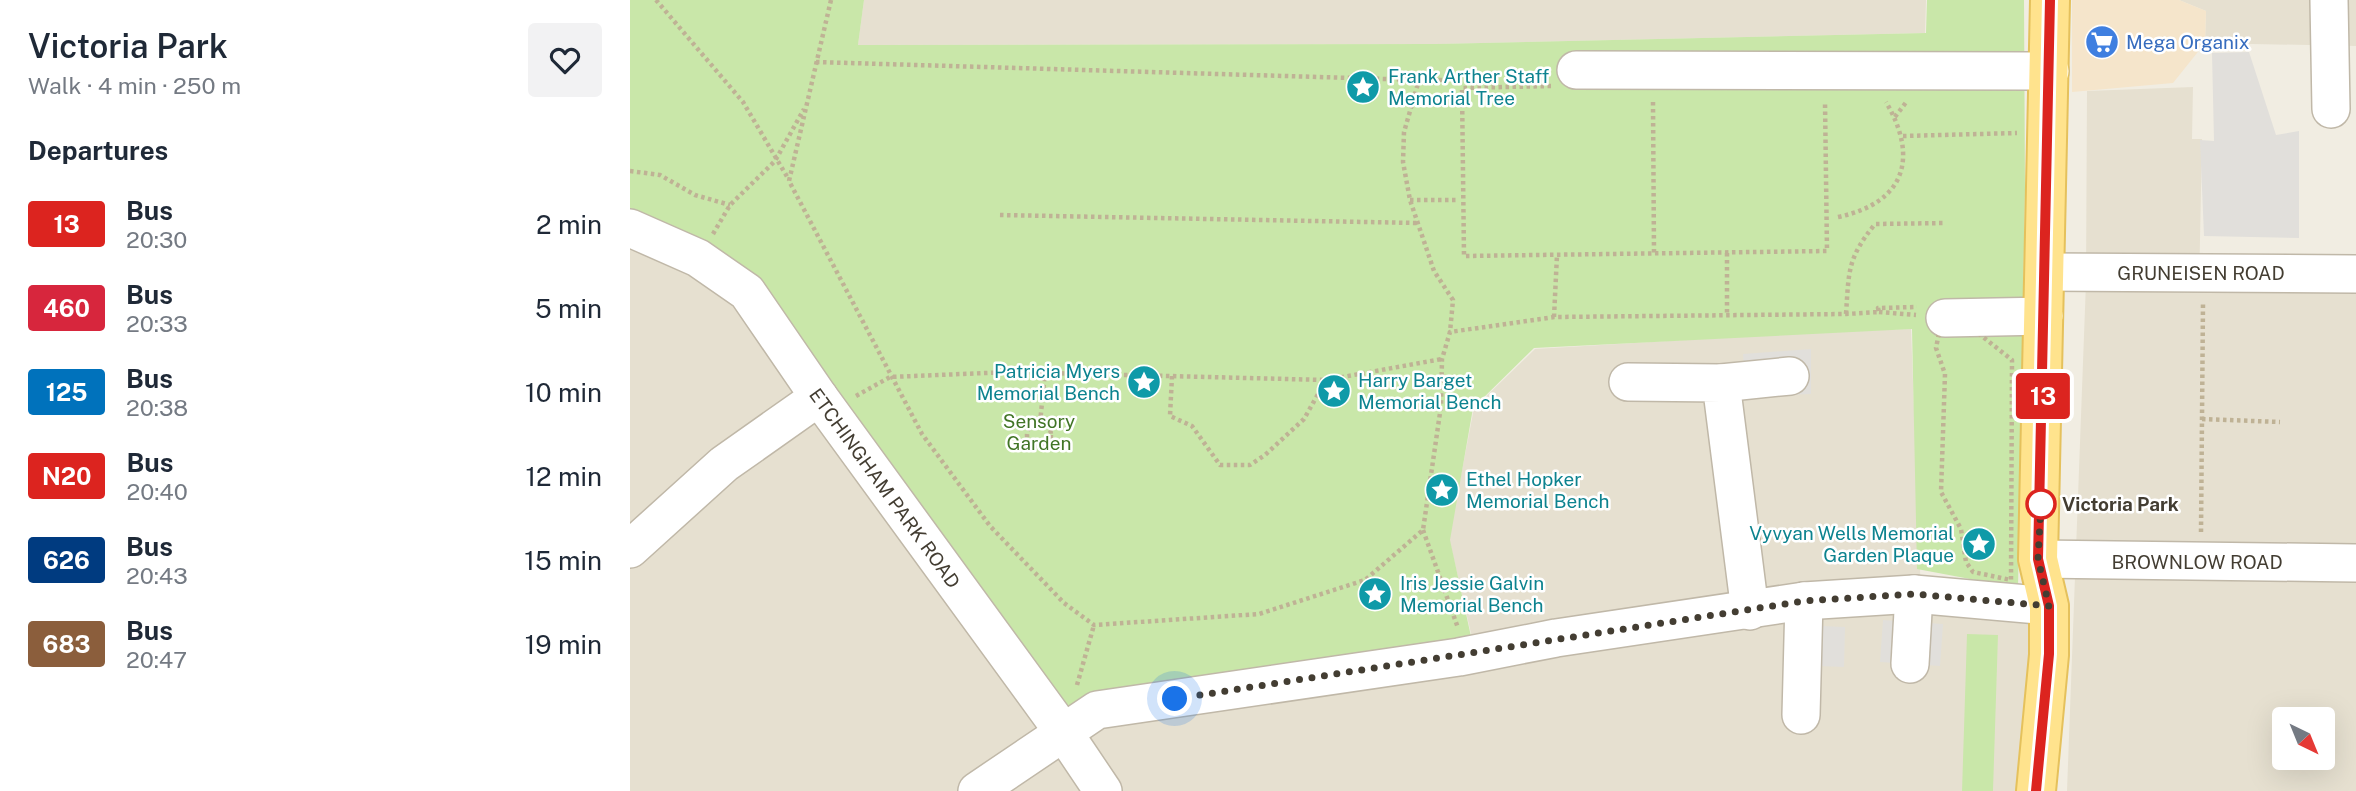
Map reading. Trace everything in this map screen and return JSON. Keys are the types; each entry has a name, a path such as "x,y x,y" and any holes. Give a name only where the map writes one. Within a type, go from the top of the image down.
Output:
{"main road":[{"path":"2036,791 2049,654 2049,606 2017,558 2044,316 2050,0"}],"street":[{"path":"2329,0 2331,109"},
{"path":"1567,78 2050,71"},
{"name":"ETCHINGHAM PARK ROAD","path":"630,228 698,258 747,292 824,404 1065,733 1103,791"},
{"name":"GRUNEISEN ROAD","path":"2046,272 2356,274"},
{"path":"1946,312 2044,316"},
{"path":"1628,382 1721,383 1790,376"},
{"path":"1721,383 1750,611"},
{"path":"630,549 724,464 824,404"},
{"name":"BROWNLOW ROAD","path":"2017,558 2356,563"},
{"path":"977,791 1097,710 1466,656 1556,638 1804,601 1914,594 2049,606"},
{"path":"1910,664 1914,594"},
{"path":"1801,715 1804,601"}],"path":[{"path":"656,0 743,102 789,181 922,434 990,526 1064,603 1094,625 1259,614 1365,580 1423,530"},
{"path":"789,181 831,0"},
{"path":"816,62 1442,80"},
{"path":"1567,78 1462,88 1464,256 1827,251 1825,96"},
{"path":"1419,80 1404,132 1403,162 1410,200 1434,271 1453,300 1450,332 1442,359 1441,406 1423,530 1466,656"},
{"path":"1653,98 1654,253"},
{"path":"698,258 730,205 775,161 807,104"},
{"path":"1838,217 1876,205 1903,172 1903,136 2019,133 2019,143"},
{"path":"630,171 660,175 695,195 730,205"},
{"path":"1410,200 1456,200"},
{"path":"1000,215 1418,223"},
{"path":"1846,314 1850,263 1855,248 1874,224 1945,223"},
{"path":"1727,253 1727,313"},
{"path":"1554,317 1557,255"},
{"path":"2201,562 2204,274"},
{"path":"1450,332 1554,317 1727,313 1846,314 1879,312 1878,308 1946,312 2012,360 2017,558 2011,580 1973,572 1966,562 1961,529 1941,492 1945,374 1936,348 1942,318 1946,312"},
{"path":"824,404 890,377 1045,373 1326,380 1442,359"},
{"path":"1040,423 1045,373"},
{"path":"1172,376 1170,416 1192,426 1220,465 1250,465 1265,455 1304,419 1326,380"},
{"path":"2202,419 2280,422"},
{"path":"1040,423 1048,427 1051,435 1046,445 1038,447 1028,440 1027,433 1031,426 1040,423"},
{"path":"1987,575 1995,568"},
{"path":"1065,733 1094,625"}],"shaded area":[{"path":"864,0 1926,0 1925,33 1438,44 858,45"},
{"path":"2072,0 2179,0 2206,11 2205,43 2173,83 2072,92"},
{"path":"2179,0 2356,0 2356,46 2205,43 2206,11"},
{"path":"2249,52 2276,135 2299,131 2299,238 2204,236 2200,140 2214,141 2212,53"},
{"path":"2193,87 2192,139 2202,139 2199,290 2356,292 2356,791 2067,791 2086,282 2087,91"},
{"path":"630,228 1476,655 1449,538 1474,408 1535,349 1815,332 1911,329 1921,596 2042,622 2038,791 630,791"},
{"path":"1811,349 1811,394 1746,397 1743,354"},
{"path":"1883,620 1943,624 1940,666 1880,662"},
{"path":"1821,626 1845,627 1844,667 1819,666"}],"green space":[{"name":"Victoria Park","path":"630,0 864,0 858,45 1436,44 1926,33 1927,0 2024,0 2025,190 2018,588 1917,569 1912,329 1534,348 1473,408 1450,540 1475,655 1065,730 698,259 630,228"},
{"path":"1967,634 1998,635 1993,791 1962,791"}],"bus line":[{"name":"13","path":"2036,791 2049,654 2049,606 2038,559 2043,435 2050,0"}],"place":[{"name":"Mega Organix","path":"2102,42"},
{"name":"Frank Arther Staff Memorial Tree","path":"1363,87"},
{"name":"Patricia Myers Memorial Bench","path":"1144,382"},
{"name":"Harry Barget Memorial Bench","path":"1334,391"},
{"name":"Ethel Hopker Memorial Bench","path":"1442,490"},
{"name":"Victoria Park","path":"2041,504"},
{"name":"Vyvyan Wells Memorial Garden Plaque","path":"1979,544"},
{"name":"Iris Jessie Galvin Memorial Bench","path":"1375,594"}],"route":[{"path":"1175,699 1804,601 1914,594 2049,606 2038,559 2041,504"}],"park label":[{"name":"Sensory Garden","path":"1039,432"}]}
